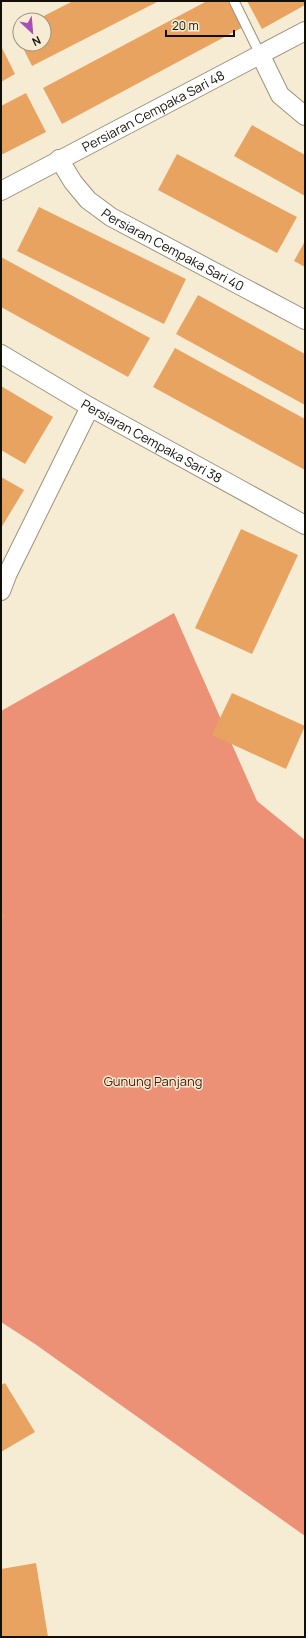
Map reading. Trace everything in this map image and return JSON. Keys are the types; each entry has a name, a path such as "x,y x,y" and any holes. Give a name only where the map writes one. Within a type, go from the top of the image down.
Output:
{"street":[{"name":"Persiaran Cempaka Sari 48","path":"1,191 305,30"},
{"path":"260,54 280,95 305,116"},
{"name":"Persiaran Cempaka Sari 40","path":"59,159 73,182 88,200 111,217 305,320"},
{"name":"Persiaran Cempaka Sari 38","path":"1,354 90,407 304,523"},
{"path":"1,590 4,571 90,407"}],"lane":[{"path":"234,1 260,54"}],"green space":[{"name":"Gunung Panjang","path":"174,613 257,801 305,840 305,1536 35,1344 1,1322 1,711"}],"building":[{"path":"73,1 159,1 32,66 25,52 52,52 52,12"},
{"path":"207,1 232,1 245,26 62,124 43,88"},
{"path":"247,1 305,1 305,5 262,29"},
{"path":"1,46 15,74 1,82"},
{"path":"26,93 46,132 1,155 1,106"},
{"path":"252,125 305,155 305,196 234,156"},
{"path":"177,154 297,217 277,253 158,190"},
{"path":"39,207 186,279 164,324 17,251"},
{"path":"305,241 305,267 294,261"},
{"path":"1,257 150,338 128,377 1,307"},
{"path":"198,295 305,354 305,405 176,334"},
{"path":"175,348 305,419 305,470 153,387"},
{"path":"1,386 53,417 25,464 1,450"},
{"path":"1,477 24,490 1,528"},
{"path":"241,529 298,555 252,654 195,628"},
{"path":"232,693 305,726 286,769 212,735"},
{"path":"1,903 4,918 1,918"},
{"path":"5,1383 35,1432 1,1452 1,1385"},
{"path":"36,1563 48,1637 1,1637 1,1569"}]}
